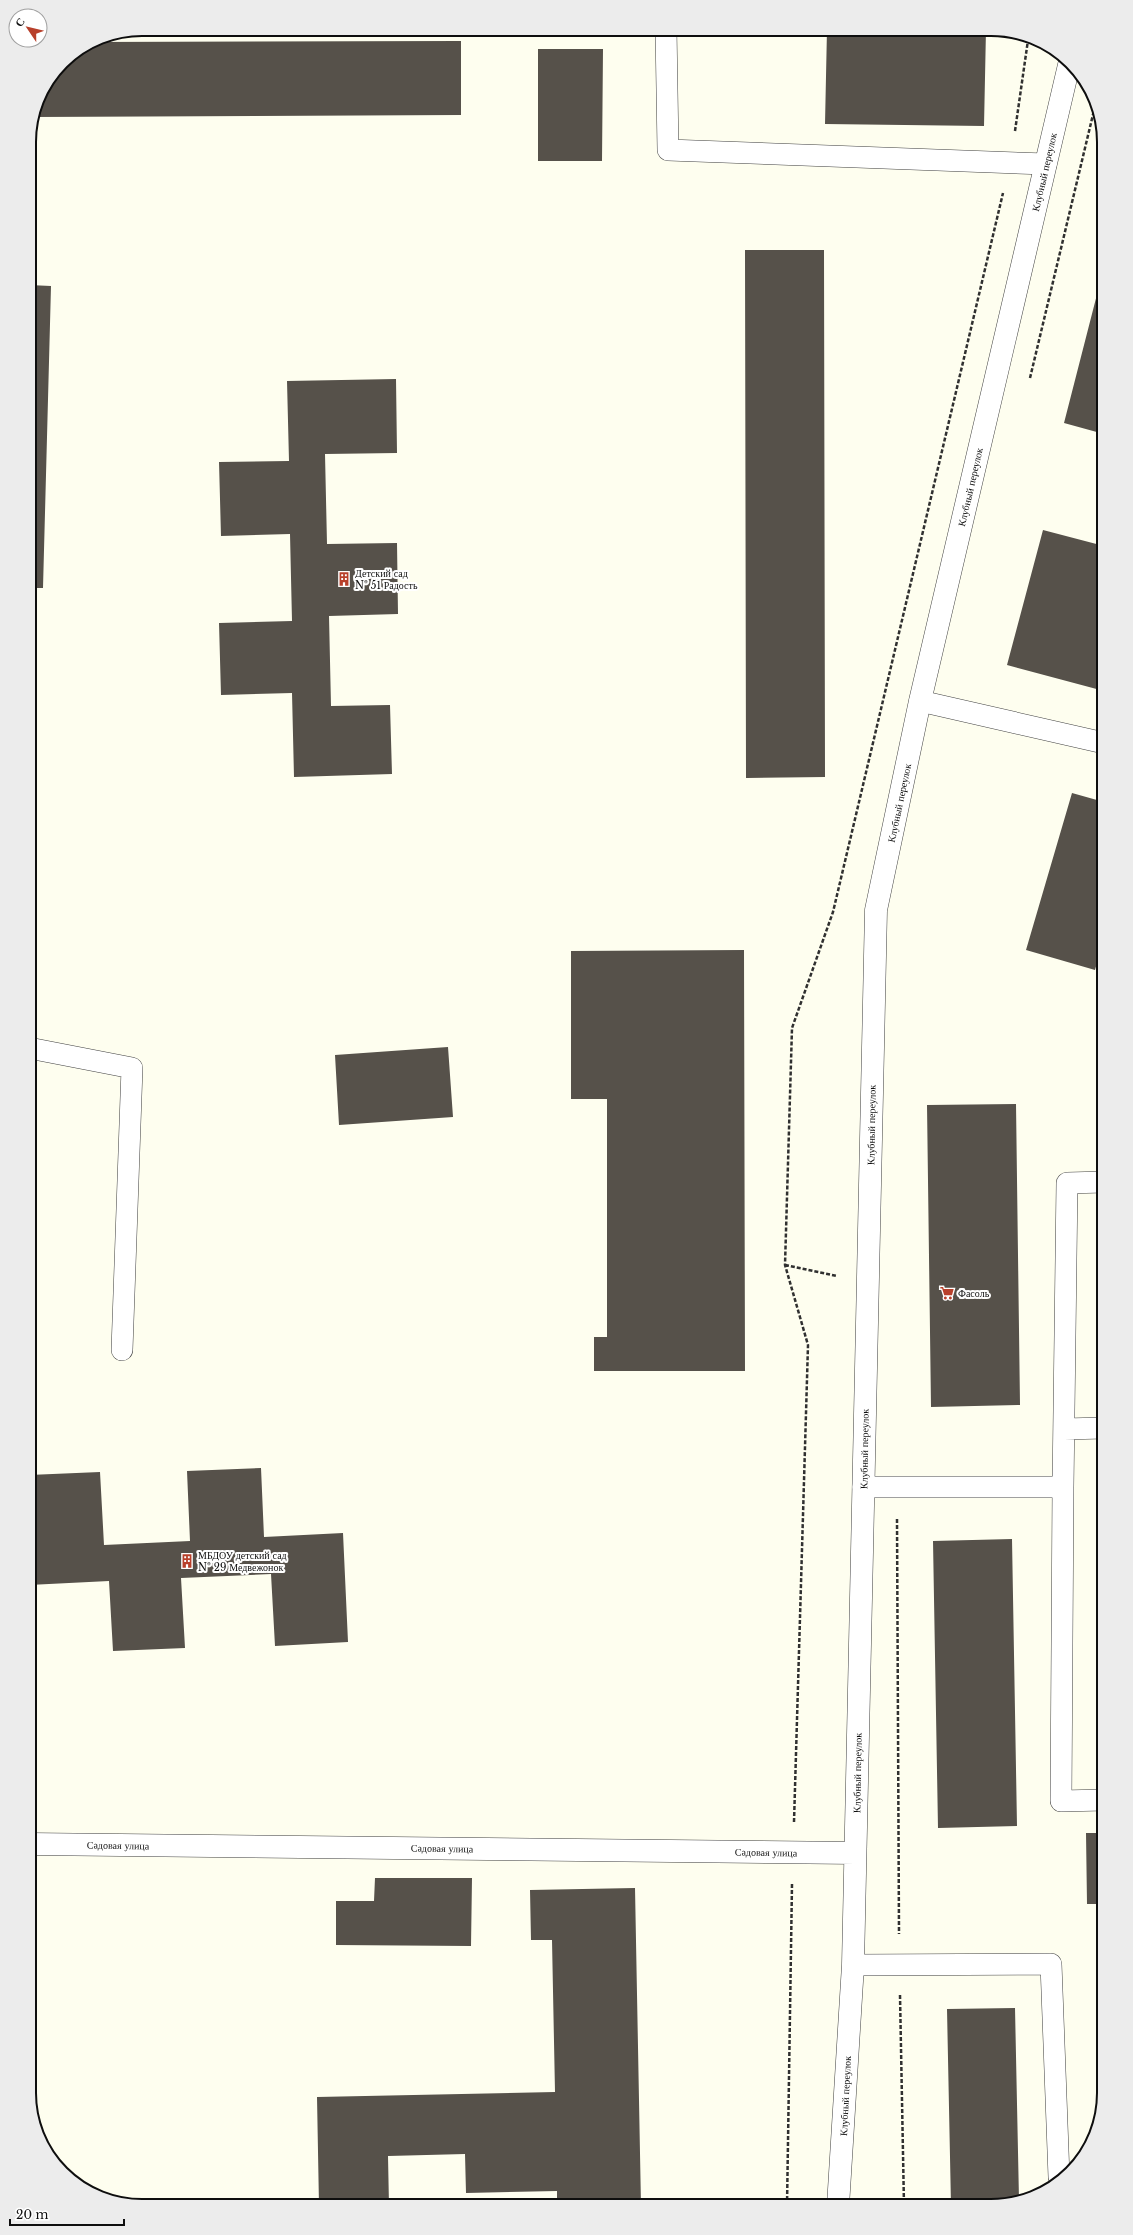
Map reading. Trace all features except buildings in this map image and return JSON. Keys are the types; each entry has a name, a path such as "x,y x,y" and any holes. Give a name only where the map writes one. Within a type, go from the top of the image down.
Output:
{"street":[{"name":"Клубный переулок","path":"838,2199 852,1965 876,910 920,701 1068,69"},
{"name":"Садовая улица","path":"36,1844 855,1852"}],"lane":[{"path":"666,36 668,150 1046,164"},
{"path":"920,701 1097,741"},
{"path":"36,1049 132,1068 122,1350"},
{"path":"1097,1182 1067,1183 1060,1801 1097,1800"},
{"path":"1064,1429 1097,1428"},
{"path":"863,1487 1063,1486"},
{"path":"852,1965 1051,1964 1059,2175"}],"path":[{"path":"1029,382 1093,115"},
{"path":"896,1487 899,1964 904,2199"}],"place":[{"name":"Детский сад № 51 Радость","path":"344,579"},
{"name":"Фасоль","path":"947,1293"},
{"name":"МБДОУ детский сад № 29 Медвежонок","path":"187,1561"}]}
